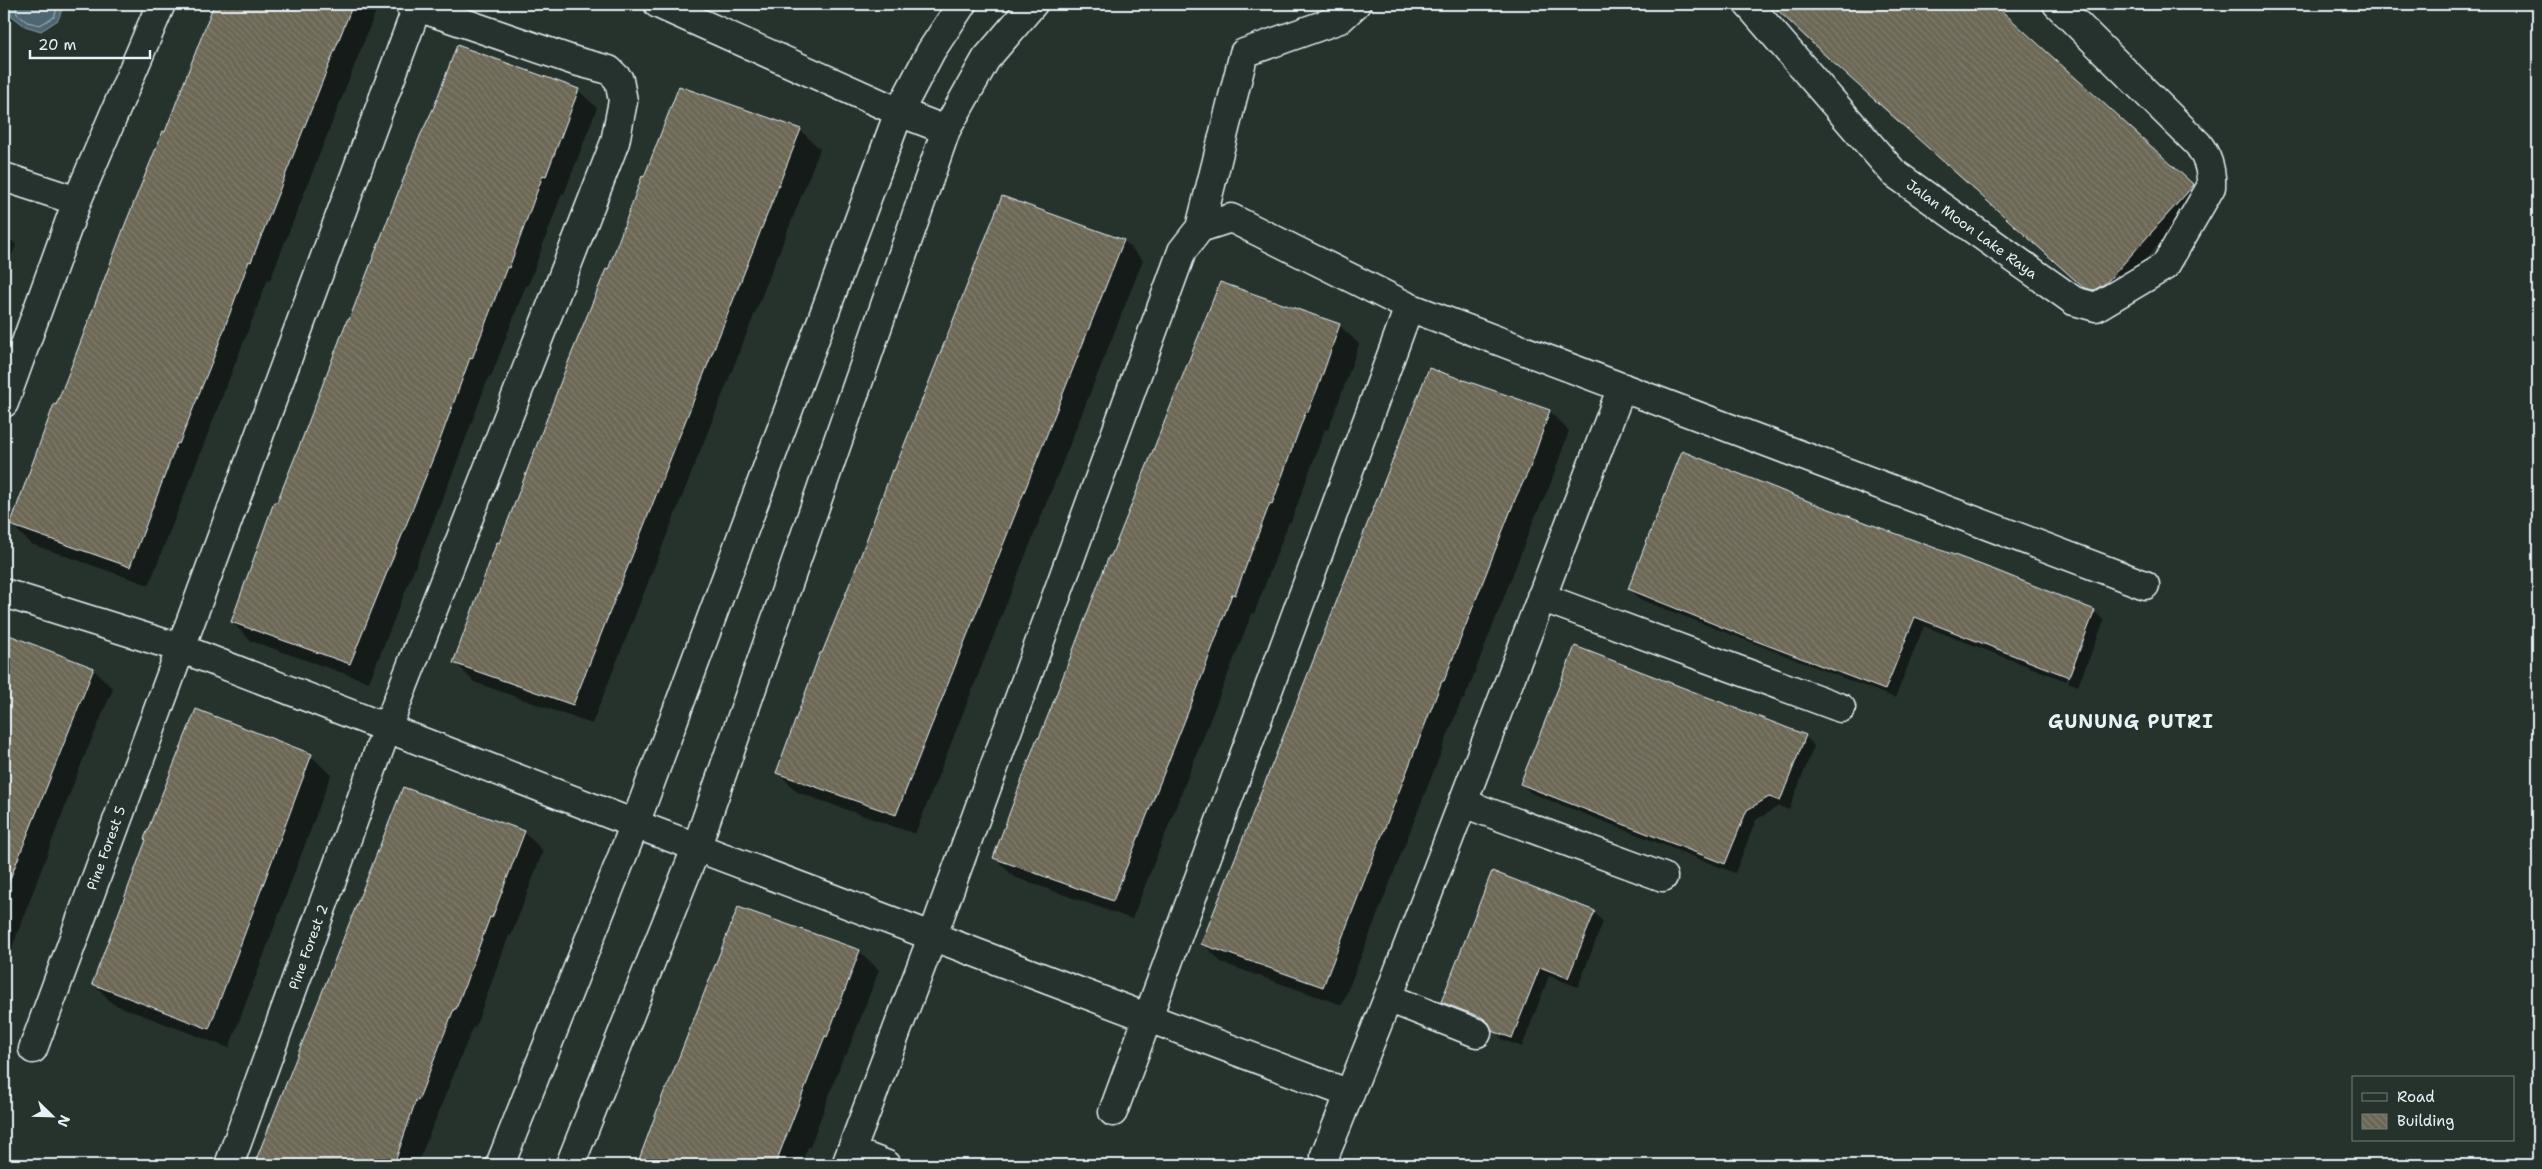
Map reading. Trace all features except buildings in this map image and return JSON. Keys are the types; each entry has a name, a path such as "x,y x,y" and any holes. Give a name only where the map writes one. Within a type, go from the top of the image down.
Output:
{"street":[{"path":"4,403 77,201 161,4"},
{"path":"658,4 899,112 946,130"},
{"path":"500,1165 635,824 899,112 931,51 962,4"},
{"path":"570,1165 697,846 946,130 986,59 1033,4"},
{"path":"888,1165 848,1158 933,936 1182,251 1200,228 1244,53 1340,19 1356,4"},
{"name":"Jalan Moon Lake Raya","path":"1748,4 1894,173 2074,302 2096,307 2165,266 2211,187 2210,166 2198,144 2057,4"},
{"name":"Pine Forest 5","path":"33,1049 413,6"},
{"name":"Pine Forest 2","path":"229,1165 387,728 614,142 623,101 619,80 609,70 576,61 413,6"},
{"path":"4,177 77,201"},
{"path":"1200,228 1231,218 1409,306 2145,585"},
{"path":"1113,1112 1409,306"},
{"path":"1325,1155 1388,998 1622,387"},
{"path":"4,593 180,648 635,824 1350,1094"},
{"path":"1541,597 1841,708"},
{"path":"1463,804 1664,877"},
{"path":"1388,998 1477,1033"}],"water":[{"path":"10,4 64,4 58,20 41,31 25,26 12,16"}],"district":[{"name":"GUNUNG PUTRI","path":"2131,721"}]}
